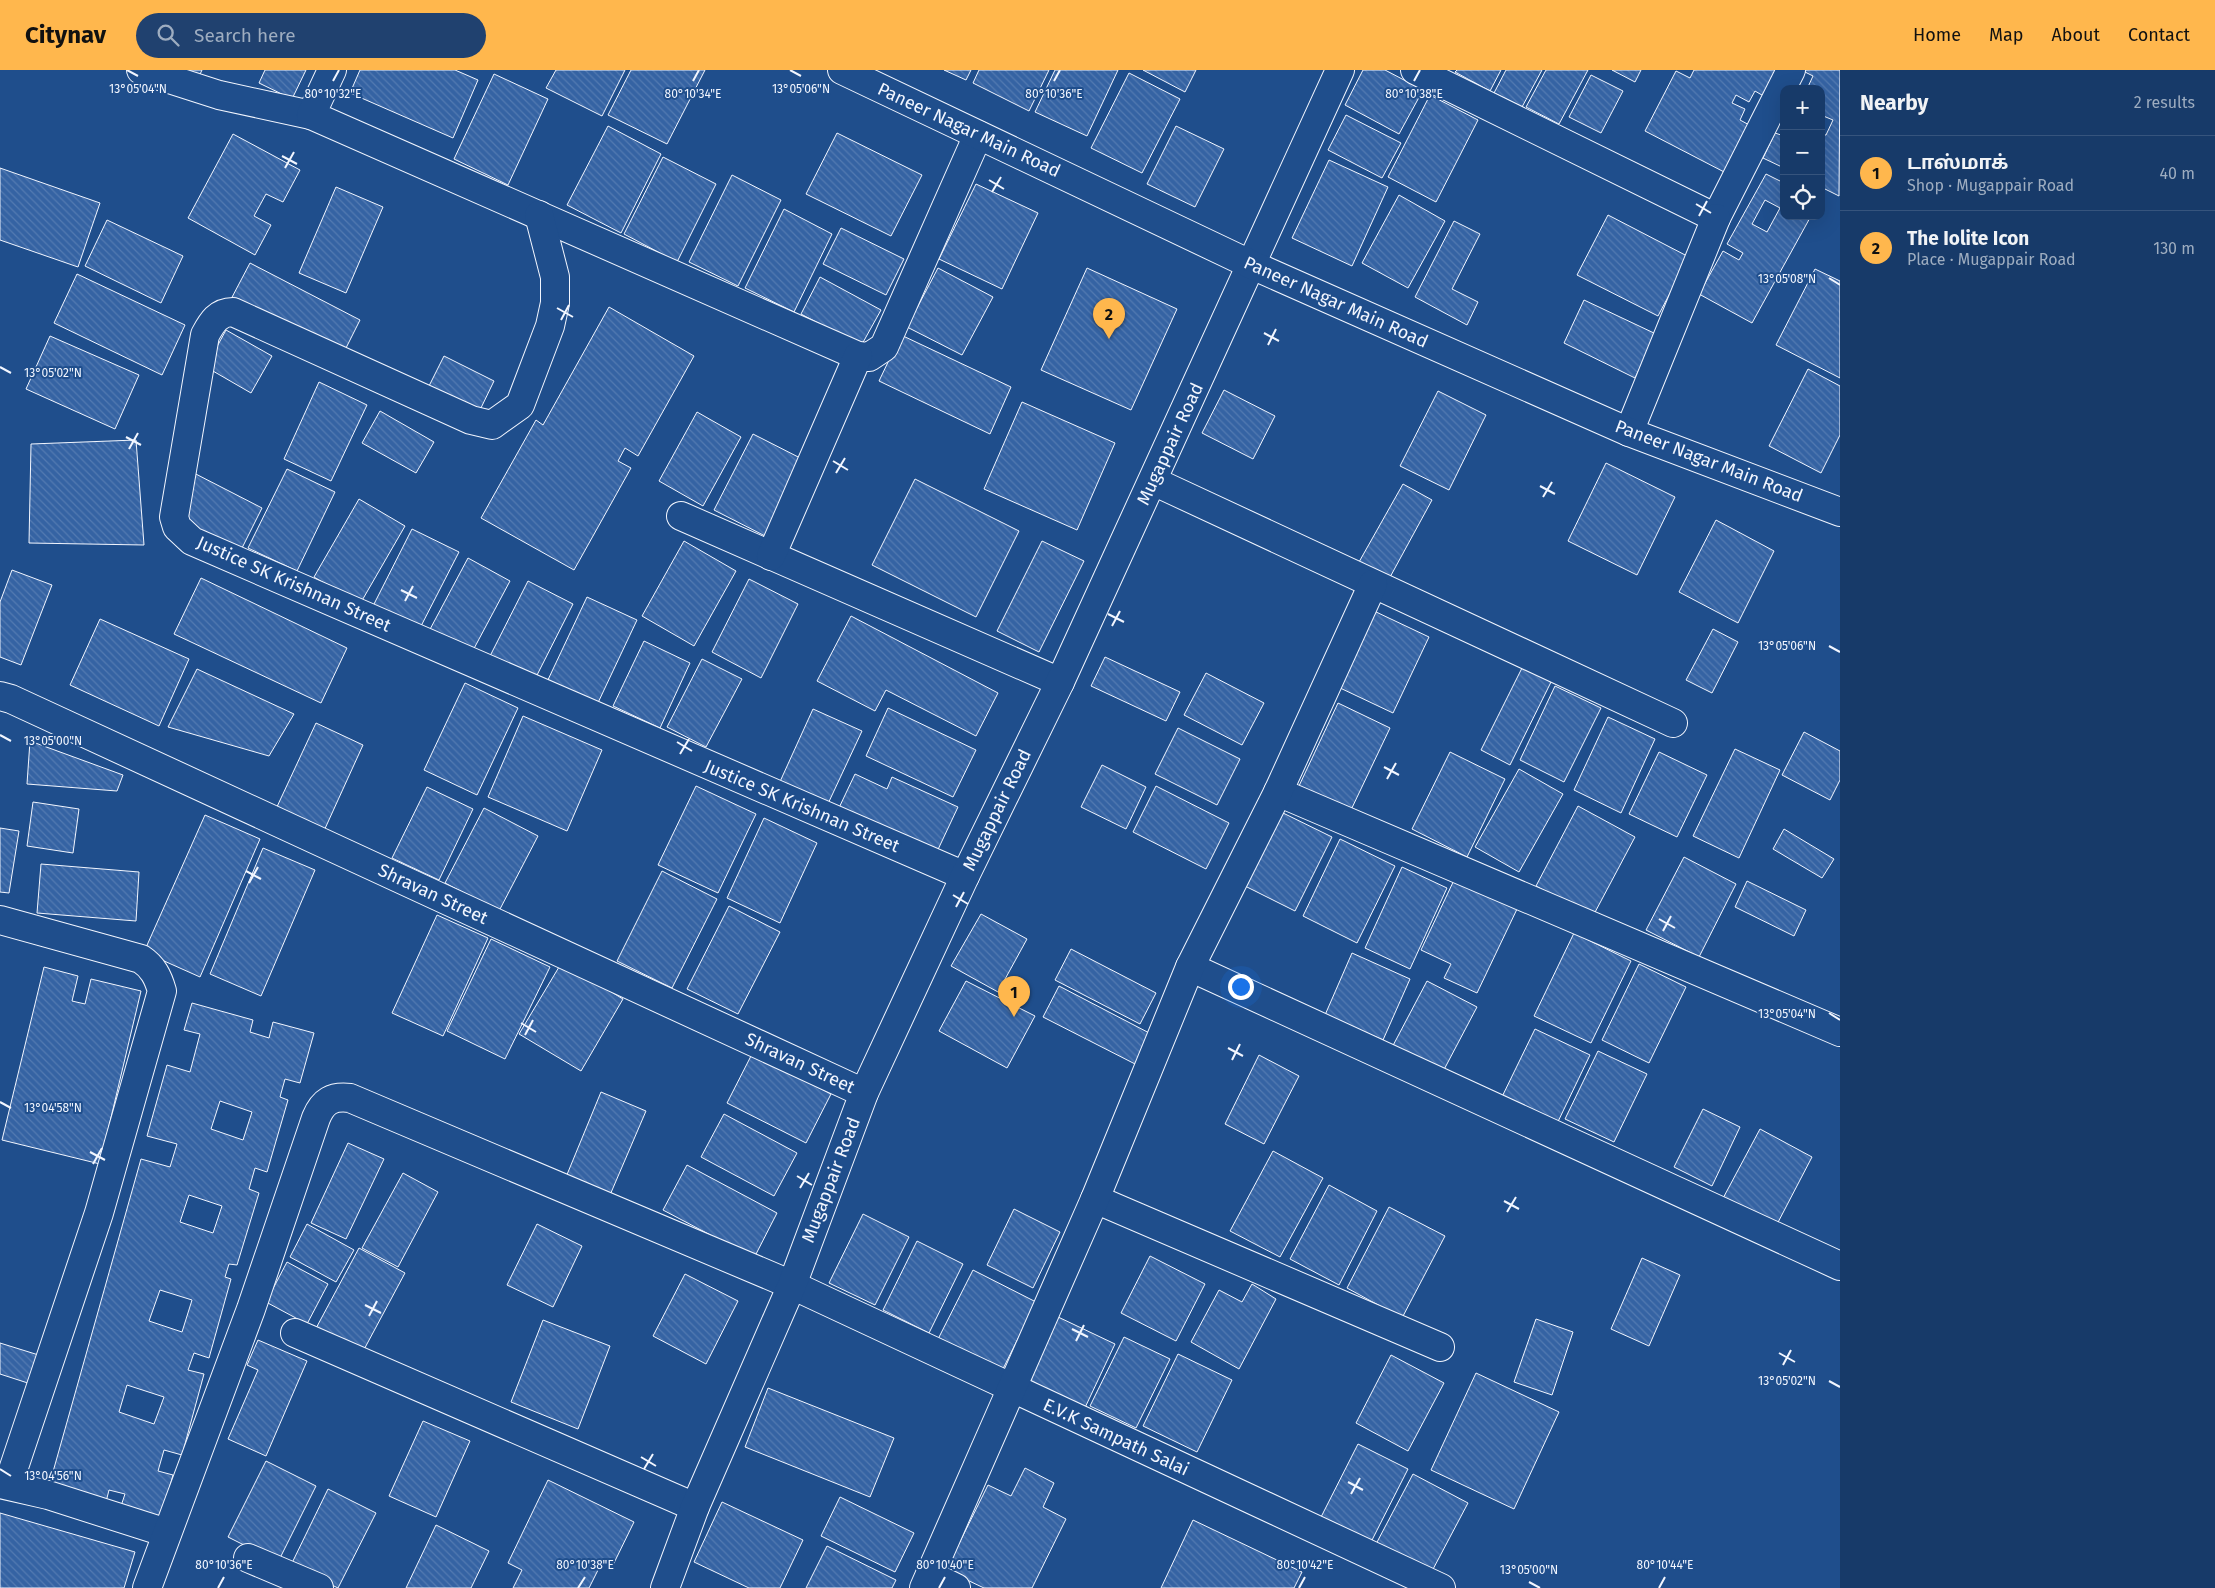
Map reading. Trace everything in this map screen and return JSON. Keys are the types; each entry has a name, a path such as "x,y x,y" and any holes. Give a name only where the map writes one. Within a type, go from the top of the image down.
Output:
{"street":[{"path":"141,70 219,95 311,115 858,356 869,357 884,347 978,134"},
{"path":"311,115 332,70"},
{"name":"Paneer Nagar Main Road","path":"842,70 1252,265 1629,432 1839,509"},
{"name":"Mugappair Road","path":"664,1588 695,1506 792,1285 864,1093 965,876 1060,682 1340,70"},
{"path":"1415,70 1716,218"},
{"path":"1629,432 1716,218 1791,70"},
{"name":"Justice SK Krishnan Street","path":"539,214 554,278 555,303 520,405 492,425 471,420 233,312 225,312 217,317 205,334 174,517 177,527 192,541 965,876"},
{"path":"771,556 858,356"},
{"path":"1153,481 1673,723"},
{"path":"681,516 1060,682"},
{"path":"956,1588 927,1582 1010,1388 1095,1199 1190,967 1278,792 1374,584"},
{"name":"Shravan Street","path":"0,696 11,699 864,1093"},
{"path":"1278,792 1840,1032"},
{"path":"0,920 141,959 151,966 159,980 162,991 99,1213 4,1484 48,1495 167,1533 147,1588"},
{"path":"1190,967 1840,1266"},
{"name":"E.V.K Sampath Salai","path":"167,1533 251,1309 316,1118 326,1101 335,1096 350,1098 792,1285 1441,1588"},
{"path":"1095,1199 1440,1347"},
{"path":"294,1333 695,1506"},
{"path":"248,1558 319,1588"}],"building":[{"path":"168,70 202,70 196,83"},
{"path":"265,70 306,70 292,99 259,83"},
{"path":"360,70 455,70 478,80 453,138 350,93"},
{"path":"556,70 625,70 602,116 546,88"},
{"path":"631,70 705,70 667,144 608,115"},
{"path":"944,70 971,70 966,80"},
{"path":"979,70 1049,70 1029,111 973,83"},
{"path":"1055,70 1118,70 1087,136 1035,112"},
{"path":"1143,70 1196,70 1185,92"},
{"path":"1363,70 1385,70 1423,90 1399,134 1345,105"},
{"path":"1457,70 1501,70 1490,91 1455,72"},
{"path":"1506,70 1542,70 1522,107 1494,93"},
{"path":"1546,70 1588,70 1559,124 1526,107"},
{"path":"1612,70 1641,70 1635,82"},
{"path":"1694,70 1782,70 1767,98 1755,91 1749,102 1736,95 1732,103 1745,109 1740,120 1753,127 1728,174 1645,131 1676,71 1690,78"},
{"path":"1806,70 1840,70 1839,196 1825,189 1825,135 1833,120 1825,117 1825,85 1809,85 1813,76 1805,72"},
{"path":"1129,73 1180,99 1142,173 1091,148"},
{"path":"494,74 548,99 508,185 454,159"},
{"path":"1591,75 1623,91 1601,133 1569,117"},
{"path":"1430,95 1478,120 1436,202 1388,177"},
{"path":"1346,115 1401,143 1382,178 1328,150"},
{"path":"608,126 661,154 621,233 567,205"},
{"path":"1176,126 1224,149 1195,207 1147,184"},
{"path":"837,133 922,175 891,236 806,194"},
{"path":"1775,133 1780,135 1780,166 1763,158"},
{"path":"233,134 300,170 283,202 266,194 254,216 271,225 255,255 188,218"},
{"path":"663,157 716,184 677,262 624,234"},
{"path":"1329,160 1388,187 1352,266 1292,238"},
{"path":"0,168 100,203 78,267 0,240"},
{"path":"1766,174 1780,181 1780,208 1780,220 1809,220 1752,323 1699,294 1723,251 1739,260 1743,253 1727,244","holes":["1765,200 1780,208 1767,232 1752,224"]},
{"path":"732,175 781,200 738,286 689,262"},
{"path":"976,184 1038,213 1002,289 939,259"},
{"path":"336,187 383,207 346,293 299,273"},
{"path":"1399,195 1445,221 1408,288 1362,263"},
{"path":"784,209 832,234 794,312 745,288"},
{"path":"1608,215 1689,257 1658,316 1577,275"},
{"path":"107,220 183,256 161,303 85,266"},
{"path":"1454,221 1480,234 1452,289 1478,302 1467,325 1415,297"},
{"path":"841,228 904,259 886,295 823,264"},
{"path":"250,263 360,320 341,358 230,301"},
{"path":"938,268 993,297 962,355 907,327"},
{"path":"1087,268 1177,309 1131,410 1041,370"},
{"path":"1815,269 1840,281 1840,378 1776,345"},
{"path":"77,274 185,325 162,375 54,323"},
{"path":"820,277 881,310 861,346 801,314"},
{"path":"1584,300 1656,334 1635,378 1564,343"},
{"path":"609,307 694,356 638,456 625,448 618,461 631,468 574,570 481,518 536,420 543,425"},
{"path":"226,330 272,356 251,393 206,367"},
{"path":"901,335 1011,387 990,434 879,381"},
{"path":"50,336 139,375 115,429 26,389"},
{"path":"444,356 494,381 479,412 429,386"},
{"path":"1808,369 1840,386 1840,435 1821,473 1769,446"},
{"path":"319,382 367,405 331,481 284,459"},
{"path":"1224,390 1275,416 1253,459 1202,433"},
{"path":"1438,391 1486,415 1449,490 1400,466"},
{"path":"1022,402 1115,443 1077,530 984,489"},
{"path":"380,411 434,442 416,473 362,443"},
{"path":"697,412 741,437 703,506 659,481"},
{"path":"753,434 810,463 771,539 714,510"},
{"path":"136,440 144,545 29,543 31,444"},
{"path":"1606,463 1675,497 1637,575 1568,541"},
{"path":"287,469 335,492 297,571 248,548"},
{"path":"188,470 262,508 241,550 182,521"},
{"path":"915,479 1019,531 976,617 872,565"},
{"path":"1403,484 1432,500 1389,579 1359,562"},
{"path":"359,499 405,526 360,604 314,577"},
{"path":"1716,520 1774,551 1738,623 1679,592"},
{"path":"412,529 459,552 419,630 373,606"},
{"path":"684,541 736,571 694,646 642,616"},
{"path":"1042,541 1084,561 1039,652 997,631"},
{"path":"468,558 510,581 470,656 428,633"},
{"path":"12,570 52,585 21,665 0,657 0,602"},
{"path":"201,578 347,648 321,703 174,634"},
{"path":"749,579 798,604 761,678 712,652"},
{"path":"528,581 573,604 534,681 489,658"},
{"path":"587,597 637,620 596,707 546,684"},
{"path":"1374,611 1429,637 1393,713 1338,687"},
{"path":"851,616 998,693 976,736 886,690 875,711 817,681"},
{"path":"100,619 189,659 159,726 70,685"},
{"path":"1713,629 1738,642 1712,693 1686,680"},
{"path":"644,641 690,663 660,728 613,706"},
{"path":"1105,657 1180,692 1166,721 1091,686"},
{"path":"702,659 742,679 706,747 667,727"},
{"path":"1525,662 1554,676 1510,765 1481,750"},
{"path":"197,669 294,714 269,756 168,727"},
{"path":"1206,673 1264,703 1242,745 1184,715"},
{"path":"465,683 518,708 477,795 424,770"},
{"path":"1555,686 1601,708 1564,782 1520,760"},
{"path":"1338,703 1390,728 1350,812 1298,788"},
{"path":"888,708 976,750 953,797 866,756"},
{"path":"813,709 862,731 826,808 778,786"},
{"path":"523,716 602,750 567,831 488,797"},
{"path":"1608,717 1655,739 1621,813 1574,790"},
{"path":"316,723 363,745 323,833 275,811"},
{"path":"1178,728 1240,759 1217,805 1155,774"},
{"path":"1804,732 1840,751 1840,780 1830,800 1782,775"},
{"path":"30,741 123,775 117,791 27,784"},
{"path":"1735,749 1780,770 1739,858 1693,836"},
{"path":"1450,752 1505,779 1467,857 1412,829"},
{"path":"1659,752 1707,775 1677,837 1629,814"},
{"path":"1102,765 1146,787 1126,829 1081,807"},
{"path":"1519,769 1563,794 1519,872 1475,847"},
{"path":"855,774 887,789 892,777 958,807 934,858 837,812"},
{"path":"696,786 756,814 718,893 658,865"},
{"path":"1156,786 1229,823 1206,869 1133,832"},
{"path":"427,787 473,809 439,880 392,858"},
{"path":"33,802 79,809 73,853 27,846"},
{"path":"1578,806 1635,837 1593,916 1536,886"},
{"path":"484,808 538,836 499,911 445,883"},
{"path":"1281,812 1332,837 1295,911 1245,886"},
{"path":"205,815 260,839 200,977 144,952"},
{"path":"764,818 817,843 780,923 727,898"},
{"path":"0,828 19,831 9,893 0,892"},
{"path":"1784,829 1834,859 1822,878 1773,849"},
{"path":"1340,839 1395,866 1357,943 1303,916"},
{"path":"263,848 315,870 261,996 210,974"},
{"path":"1684,857 1736,884 1699,957 1646,930"},
{"path":"41,864 139,872 136,921 37,913"},
{"path":"1402,867 1447,888 1410,969 1365,948"},
{"path":"662,871 717,899 672,988 617,961"},
{"path":"1455,878 1518,907 1477,993 1444,978 1451,964 1421,950"},
{"path":"1747,881 1806,910 1794,936 1735,907"},
{"path":"729,906 780,932 738,1014 687,989"},
{"path":"981,914 1027,939 998,992 951,966"},
{"path":"437,915 488,938 443,1036 392,1013"},
{"path":"1574,933 1631,961 1591,1043 1534,1016"},
{"path":"491,939 550,967 505,1059 447,1031"},
{"path":"1071,949 1156,993 1140,1024 1055,980"},
{"path":"1352,953 1410,979 1383,1040 1325,1015"},
{"path":"562,962 623,999 581,1071 519,1034"},
{"path":"1639,964 1686,987 1649,1063 1602,1040"},
{"path":"44,967 78,976 72,1001 85,1004 91,979 141,991 100,1164 2,1140"},
{"path":"966,981 1035,1016 1007,1068 939,1031"},
{"path":"1427,981 1477,1007 1438,1081 1388,1055"},
{"path":"1059,986 1155,1036 1139,1066 1043,1017"},
{"path":"192,1003 253,1020 250,1032 269,1038 273,1022 314,1033 300,1083 285,1079 280,1097 288,1100 267,1172 255,1168 249,1189 259,1193 237,1265 229,1264 225,1277 231,1279 209,1358 194,1353 188,1370 204,1374 182,1455 164,1450 158,1471 173,1475 161,1517 121,1506 125,1494 109,1490 106,1502 49,1486 141,1159 170,1167 177,1144 147,1136 167,1065 190,1072 200,1034 184,1030","holes":["220,1101 252,1112 243,1140 211,1129","189,1195 222,1206 213,1233 180,1222","160,1290 192,1300 182,1332 149,1321","127,1385 164,1397 154,1424 119,1412"]},
{"path":"1535,1029 1590,1055 1553,1132 1498,1105"},
{"path":"1598,1051 1647,1074 1614,1142 1565,1119"},
{"path":"752,1054 831,1094 806,1143 727,1103"},
{"path":"1259,1055 1299,1076 1264,1144 1225,1124"},
{"path":"601,1092 646,1111 610,1195 566,1177"},
{"path":"1703,1109 1740,1127 1712,1186 1674,1167"},
{"path":"724,1114 797,1153 774,1196 701,1157"},
{"path":"1760,1129 1812,1157 1774,1230 1721,1202"},
{"path":"348,1143 384,1159 346,1239 311,1223"},
{"path":"1273,1151 1323,1178 1280,1257 1230,1231"},
{"path":"687,1165 777,1213 754,1258 663,1210"},
{"path":"403,1173 438,1192 398,1267 362,1248"},
{"path":"1329,1185 1377,1211 1339,1285 1290,1259"},
{"path":"1389,1207 1445,1236 1402,1318 1347,1288"},
{"path":"1014,1209 1060,1232 1033,1288 987,1265"},
{"path":"863,1214 909,1237 875,1305 829,1283"},
{"path":"307,1224 354,1250 336,1282 290,1257"},
{"path":"537,1224 582,1246 553,1307 507,1285"},
{"path":"917,1241 963,1264 929,1333 883,1310"},
{"path":"359,1248 405,1273 360,1357 314,1332"},
{"path":"1150,1256 1205,1284 1176,1341 1121,1313"},
{"path":"1642,1258 1680,1275 1649,1346 1611,1329"},
{"path":"287,1262 328,1284 307,1324 266,1302"},
{"path":"973,1270 1036,1302 998,1379 934,1347"},
{"path":"685,1274 738,1301 706,1364 653,1336"},
{"path":"1252,1284 1276,1299 1239,1369 1191,1342 1219,1290 1242,1302"},
{"path":"1056,1316 1115,1344 1082,1414 1023,1387"},
{"path":"1536,1319 1573,1332 1552,1395 1514,1382"},
{"path":"543,1320 610,1346 578,1429 511,1402"},
{"path":"1124,1337 1170,1359 1136,1428 1090,1406"},
{"path":"258,1340 307,1361 266,1456 228,1439 258,1370 247,1365"},
{"path":"0,1343 45,1357 37,1386 0,1374"},
{"path":"1178,1354 1232,1380 1197,1452 1143,1426"},
{"path":"1391,1355 1444,1383 1408,1451 1356,1423"},
{"path":"1476,1373 1559,1412 1514,1509 1431,1470"},
{"path":"768,1388 894,1438 870,1497 745,1447"},
{"path":"423,1421 470,1441 436,1517 389,1496"},
{"path":"1358,1444 1408,1469 1369,1546 1319,1521"},
{"path":"266,1461 316,1486 278,1562 228,1537"},
{"path":"1025,1468 1054,1483 1043,1507 1066,1519 1032,1588 984,1588 946,1570 988,1485 1011,1496"},
{"path":"1413,1474 1468,1503 1431,1573 1376,1544"},
{"path":"548,1480 634,1522 613,1565 603,1560 589,1588 513,1588 522,1570 508,1563"},
{"path":"328,1489 376,1513 338,1588 291,1565"},
{"path":"840,1497 914,1533 895,1572 821,1536"},
{"path":"722,1502 803,1540 780,1588 749,1588 694,1562"},
{"path":"0,1513 135,1552 124,1588 0,1588"},
{"path":"1193,1520 1302,1572 1294,1588 1161,1588"},
{"path":"436,1525 489,1551 471,1588 406,1588"},
{"path":"827,1546 896,1580 892,1588 806,1588"}],"place":[{"name":"The Iolite Icon","path":"1109,339"},
{"name":"டாஸ்மாக்","path":"1014,1017"}]}
